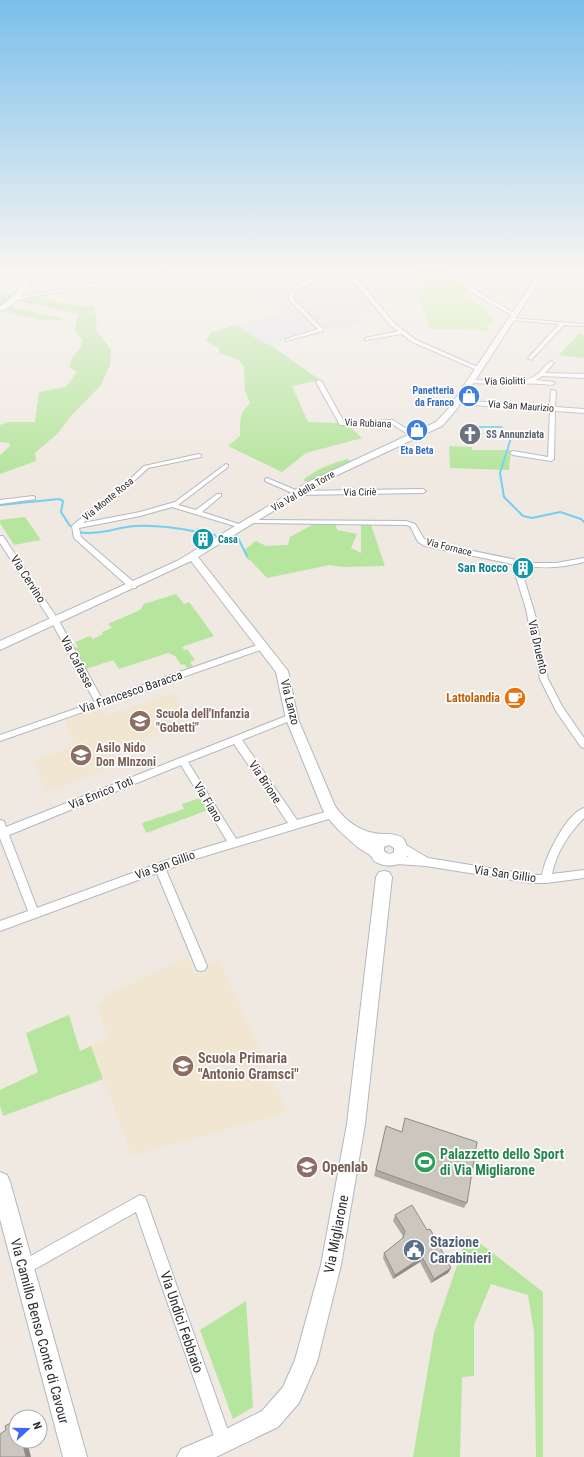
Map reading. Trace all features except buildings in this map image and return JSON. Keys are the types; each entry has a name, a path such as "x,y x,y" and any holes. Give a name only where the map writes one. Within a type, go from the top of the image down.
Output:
{"street":[{"path":"288,340 301,336"},
{"path":"367,339 382,336"},
{"path":"408,336 414,341 435,351 478,369"},
{"name":"Via Val della Torre","path":"0,646 133,586 193,557 297,493 342,469 439,424 446,419 458,402 500,336"},
{"path":"530,358 551,336"},
{"path":"541,374 551,363"},
{"name":"Via Giolitti","path":"471,381 528,381 538,378 541,374 584,376"},
{"path":"528,381 552,382"},
{"name":"Via Rubiana","path":"319,382 342,424 393,422 414,436"},
{"path":"513,453 551,459 553,392"},
{"name":"Via San Maurizio","path":"458,402 584,411"},
{"name":"Via Monte Rosa","path":"133,586 78,538 75,526 95,509 114,497 146,467 199,456"},
{"path":"75,526 147,513 177,503 226,466"},
{"path":"267,480 297,493"},
{"name":"Via Ciriè","path":"297,493 423,491"},
{"path":"197,513 219,495"},
{"path":"0,502 33,498"},
{"name":"Via Fornace","path":"175,506 197,513 247,524 406,523 413,525 421,540 428,544 515,563 539,566 561,565 584,560"},
{"name":"Via Cervino","path":"0,538 55,621"},
{"name":"Via Lanzo","path":"193,557 263,646 283,674 292,719 332,814 356,836 389,852"},
{"name":"Via Druento","path":"515,563 524,588 536,638 541,668 550,694 584,745"},
{"name":"Via Cafasse","path":"55,621 100,703"},
{"name":"Via Francesco Baracca","path":"0,738 263,646"},
{"name":"Via Enrico Toti","path":"1,830 183,761 236,739 292,719"},
{"name":"Via Brione","path":"236,739 295,825"},
{"name":"Via Fiano","path":"183,761 233,843"},
{"path":"546,879 548,866 567,831 577,818 584,812"},
{"name":"Via San Gillio","path":"0,926 190,856 332,814"},
{"path":"1,830 34,913"},
{"name":"Via San Gillio","path":"389,852 426,862 519,878 546,879 584,874"},
{"name":"Via Migliarone","path":"189,1457 224,1442 270,1418 291,1395 306,1362 331,1265 356,1124 384,877 389,852"},
{"path":"160,867 201,966"},
{"name":"Via Camillo Benso Conte di Cavour","path":"0,1183 75,1457"},
{"name":"Via Undici Febbraio","path":"23,1268 140,1202 224,1442"}],"shaded area":[{"path":"253,336 301,336 269,344"},
{"path":"173,693 184,711 181,727 114,750 119,764 46,793 33,760 74,746 65,720 99,708 106,715"},
{"name":"Scuola Primaria \"Antonio Gramsci\"","path":"188,957 194,973 219,960 288,1112 132,1156 91,1046 108,1038 97,1006 102,1003 104,996"}],"green space":[{"path":"79,336 100,336 111,349 110,365 101,385 72,415 58,433 35,453 36,461 0,474 0,455 10,446 9,443 0,442 0,425 8,422 35,422 39,392 66,387 77,372 69,367 72,357 79,350 83,341"},
{"path":"209,336 253,336 264,343 269,344 320,380 292,386 308,422 338,423 339,425 348,425 362,438 306,453 282,472 228,446 240,436 242,414 250,403 245,391 244,367 239,360 219,353 219,348 206,341"},
{"path":"577,336 584,336 584,358 559,355"},
{"path":"449,446 472,447 472,450 511,450 509,470 450,468"},
{"path":"347,459 351,461 306,482 303,480 324,467"},
{"path":"25,517 41,540 14,545 0,523 0,520"},
{"path":"312,525 336,525 337,530 357,534 351,548 361,553 361,525 371,525 385,566 342,567 330,565 267,578 250,560 248,560 243,551 256,541 266,546 288,545 290,537"},
{"path":"176,594 184,604 189,602 214,636 182,647 184,650 187,649 195,660 190,662 193,666 187,668 184,664 181,665 175,656 168,653 119,669 113,660 86,669 75,648 78,647 75,642 90,636 93,639 103,634 102,632 112,628 108,624 140,610 144,604"},
{"path":"200,798 208,810 146,833 142,823 184,809 182,804"},
{"path":"69,1015 80,1051 91,1046 103,1079 3,1116 0,1105 0,1090 38,1072 26,1033"},
{"path":"467,1236 476,1240 543,1292 543,1457 536,1457 534,1332 528,1295 491,1284 474,1325 474,1376 462,1377 460,1457 413,1457 434,1333"},
{"path":"246,1301 253,1407 233,1419 200,1330"}],"waterway":[{"path":"472,427 501,427 511,438 500,473 504,497 523,516 532,518 560,512 581,519 584,522"},
{"path":"0,505 59,499 63,501 61,512 70,526"},
{"path":"78,532 93,533 144,526 167,527 198,532"},
{"path":"207,533 215,535"},
{"path":"237,536 247,556"}],"place":[{"name":"Panetteria da Franco","path":"469,396"},
{"name":"Eta Beta","path":"417,430"},
{"name":"SS Annunziata","path":"470,434"},
{"name":"Casa","path":"203,539"},
{"name":"San Rocco","path":"523,568"},
{"name":"Lattolandia","path":"515,698"},
{"name":"Scuola dell'Infanzia \"Gobetti\"","path":"140,721"},
{"name":"Asilo Nido Don MInzoni","path":"81,755"},
{"name":"Scuola Primaria \"Antonio Gramsci\"","path":"183,1066"},
{"name":"Palazzetto dello Sport di Via Migliarone","path":"425,1162"},
{"name":"Openlab","path":"307,1167"},
{"name":"Stazione Carabinieri","path":"414,1250"}]}
